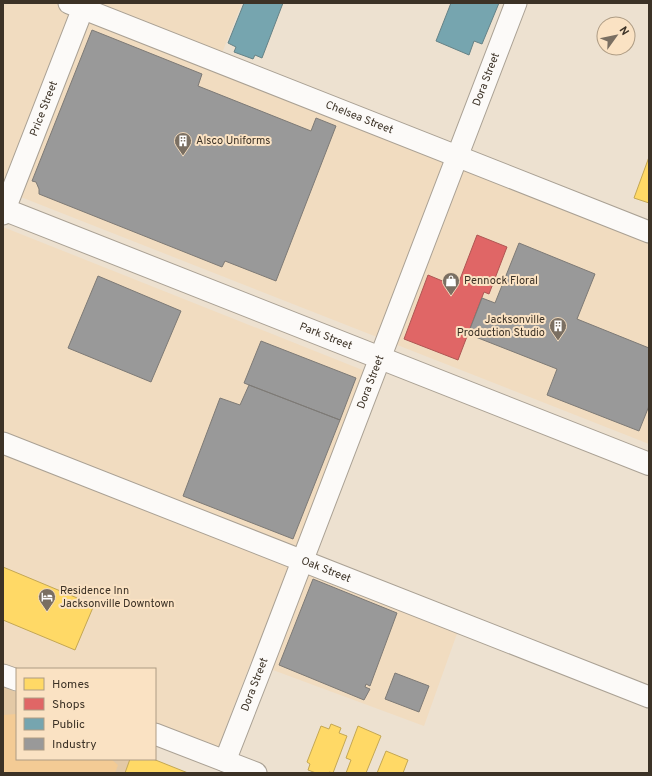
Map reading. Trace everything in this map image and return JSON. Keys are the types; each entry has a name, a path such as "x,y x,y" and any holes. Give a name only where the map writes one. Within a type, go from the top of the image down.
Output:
{"street":[{"name":"Dora Street","path":"225,761 304,560 456,156 516,3"},
{"name":"Chelsea Street","path":"79,5 649,232"},
{"name":"Price Street","path":"4,211 79,5"},
{"name":"Park Street","path":"4,211 649,464"},
{"name":"Oak Street","path":"3,443 304,560 649,697"},
{"path":"3,675 16,680"},
{"path":"156,734 256,773"}],"shaded area":[{"path":"3,3 242,3 222,53 539,179 649,220 649,444 3,190"},
{"path":"3,227 365,371 295,549 464,614 424,726 251,662 217,750 156,726 156,668 16,668 16,692 3,687"},
{"path":"3,687 16,692 16,760 130,760 125,773 3,773"},
{"path":"16,714 16,760 112,760 118,765 115,773 3,773 3,715"}],"building: Homes":[{"path":"649,157 649,203 634,198"},
{"name":"Residence Inn Jacksonville Downtown","path":"3,567 94,605 75,650 3,620"},
{"path":"331,724 341,728 339,733 347,736 333,773 316,773 308,770 310,764 307,762 321,726 329,729"},
{"path":"358,726 381,736 366,773 346,773 351,760 346,758"},
{"path":"386,751 408,760 403,773 377,773"},
{"path":"130,760 156,760 188,773 125,773"}],"building: Shops":[{"name":"Pennock Floral","path":"477,235 507,247 489,294 484,292 458,360 404,339 428,275 457,287"}],"building: Public":[{"path":"244,3 283,3 262,58 255,55 253,59 234,52 236,47 228,43"},
{"path":"451,3 499,3 482,44 474,41 469,55 436,41"}],"building: Industry":[{"name":"Alsco Uniforms","path":"92,30 202,74 198,86 311,131 316,118 336,126 276,281 225,261 222,267 39,194 39,189 36,182 32,181"},
{"name":"Jacksonville Production Studio","path":"519,243 595,274 577,319 649,348 649,406 639,431 547,395 557,369 468,334 482,298 495,303"},
{"path":"98,276 181,311 151,382 68,348"},
{"path":"261,341 356,378 340,420 244,383"},
{"path":"249,385 340,420 293,539 183,496 220,398 240,405"},
{"path":"313,579 397,613 370,686 366,684 365,687 370,689 364,700 279,665"},
{"path":"395,673 429,686 419,712 385,699"}],"place":[{"name":"Alsco Uniforms","path":"183,156"},
{"name":"Pennock Floral","path":"451,296"},
{"name":"Jacksonville Production Studio","path":"558,341"},
{"name":"Residence Inn Jacksonville Downtown","path":"47,612"}]}
